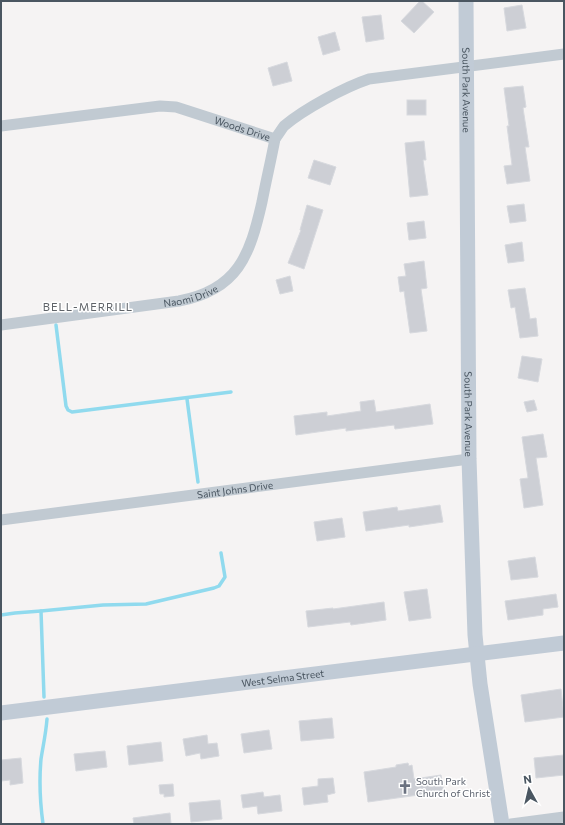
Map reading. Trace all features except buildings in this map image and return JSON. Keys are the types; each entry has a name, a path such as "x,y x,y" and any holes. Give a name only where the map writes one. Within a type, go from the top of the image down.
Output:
{"street":[{"name":"South Park Avenue","path":"466,1 469,459 475,635 502,824"},
{"name":"Woods Drive","path":"1,126 160,106 176,107 276,139 283,127 308,109 358,83 369,79 564,54"},
{"name":"Naomi Drive","path":"1,325 179,301 207,294 220,286 242,262 255,233 276,139"},
{"name":"Saint Johns Drive","path":"1,520 469,459"},
{"name":"West Selma Street","path":"1,714 564,643"},
{"path":"512,824 564,817"}],"waterway":[{"path":"56,325 66,406 68,410 72,412 231,392"},
{"path":"187,399 198,482"},
{"path":"1,615 103,605 146,604 214,588 219,586 225,577 221,553"},
{"path":"41,611 44,697"},
{"path":"43,824 40,775 47,719"}],"place":[{"name":"South Park Church of Christ","path":"405,787"}],"district":[{"name":"BELL-MERRILL","path":"88,306"}]}
